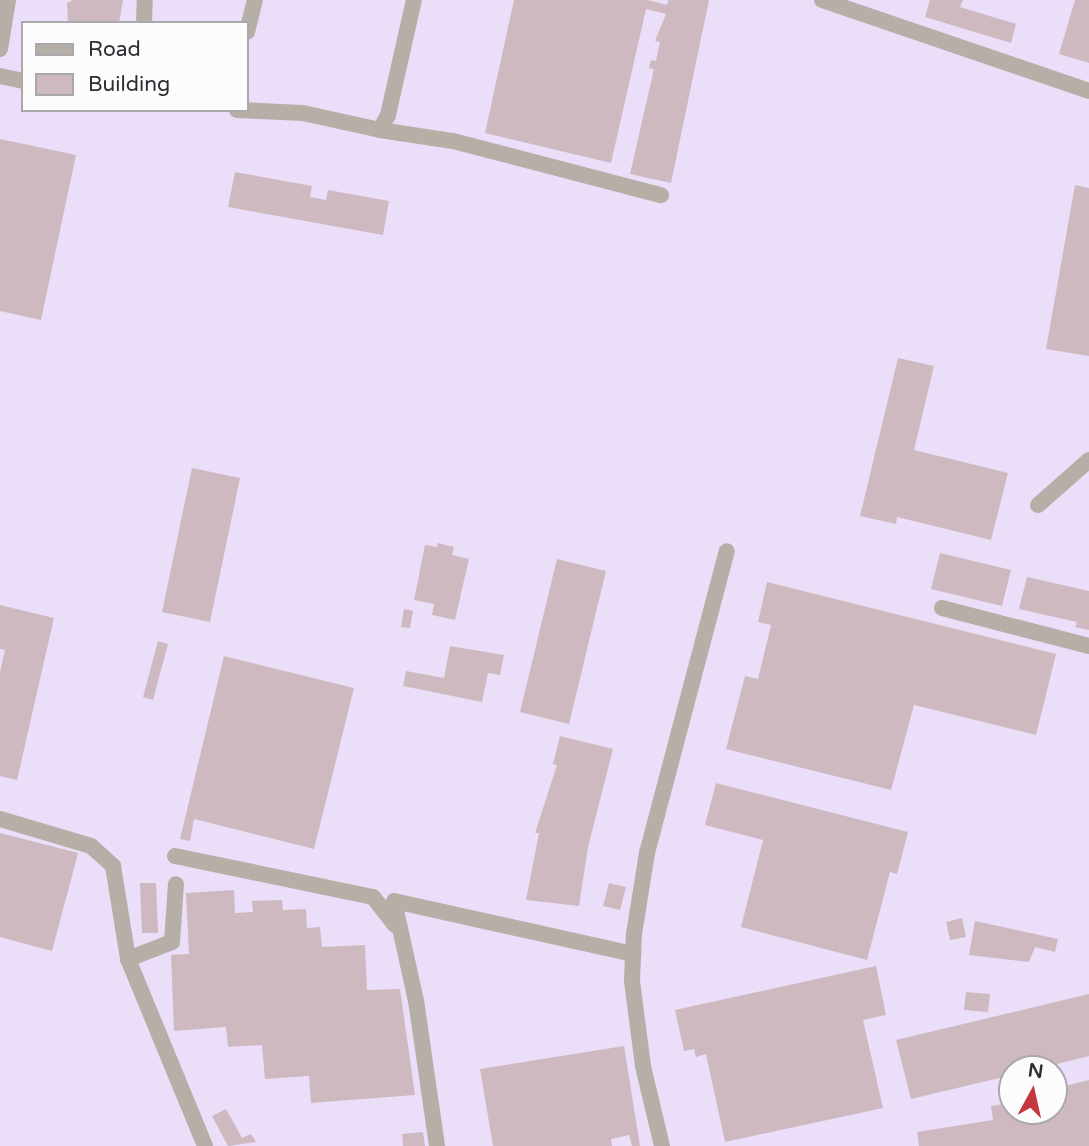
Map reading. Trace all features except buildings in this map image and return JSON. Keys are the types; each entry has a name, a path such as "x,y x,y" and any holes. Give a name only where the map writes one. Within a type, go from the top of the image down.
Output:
{"street":[{"path":"0,49 8,0"},
{"path":"144,21 145,0"},
{"path":"248,28 255,0"},
{"path":"380,130 388,115 414,0"},
{"path":"822,0 1089,92"},
{"path":"0,76 21,80"},
{"path":"248,110 303,113 380,130 453,141 661,195"},
{"path":"1038,505 1089,460"},
{"path":"663,1146 643,1066 633,954 647,853 727,551"},
{"path":"942,608 1089,646"},
{"path":"0,818 68,836 103,854 113,866 118,883 128,960 205,1146"},
{"path":"175,856 373,897 397,927"},
{"path":"128,960 172,942 176,884"},
{"path":"437,1146 416,1001 393,905 397,899 633,954"}],"shaded area":[{"path":"0,0 1089,0 1089,1146 0,1146"}]}
